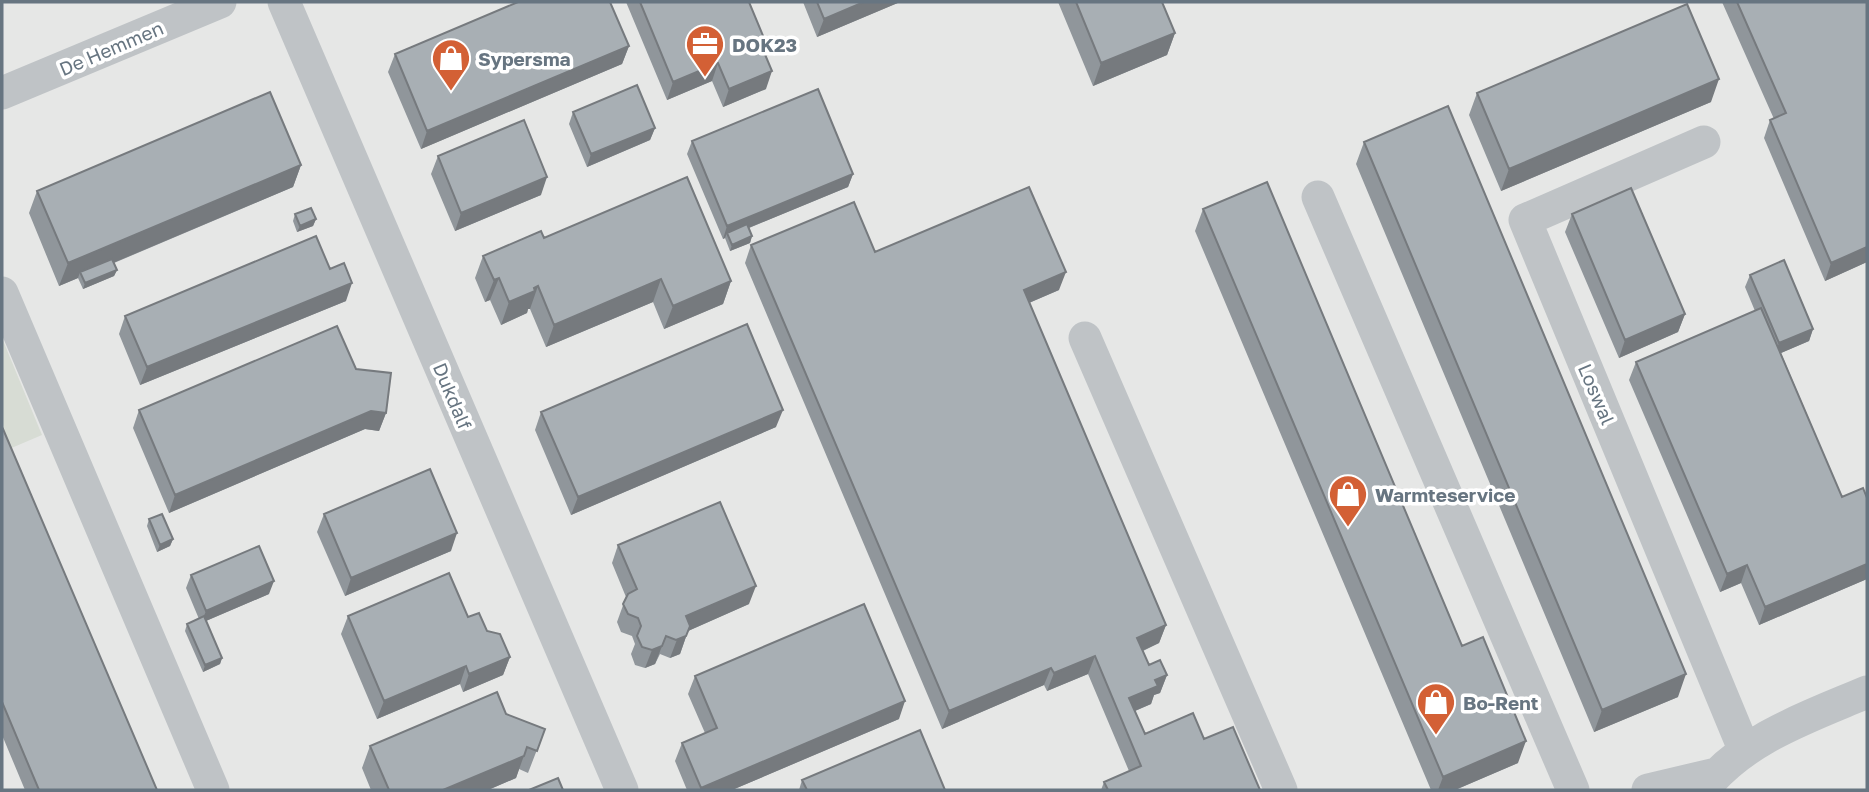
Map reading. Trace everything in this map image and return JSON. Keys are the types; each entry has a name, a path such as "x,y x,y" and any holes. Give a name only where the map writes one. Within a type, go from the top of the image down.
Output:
{"street":[{"name":"De Hemmen","path":"2,93 220,2"},
{"name":"Dukdalf","path":"284,2 622,790"},
{"name":"Loswal","path":"1704,142 1525,220 1744,749"},
{"path":"1318,197 1573,790"},
{"path":"2,293 213,790"},
{"path":"1085,338 1281,790"},
{"path":"1648,790 1709,782 1744,749 1786,726 1867,692"}],"shaded area":[{"path":"2,2 1867,2 1867,790 2,790"},
{"path":"2,338 42,435 2,452"}],"building":[{"path":"518,2 610,2 629,46 427,131 395,54"},
{"path":"640,2 749,2 766,43 761,45 772,71 729,89 718,63 673,82"},
{"path":"817,2 864,2 824,19"},
{"path":"1076,2 1162,2 1175,33 1101,63"},
{"path":"1737,2 1867,2 1867,247 1831,263 1770,120 1786,113"},
{"path":"1687,4 1719,79 1509,169 1477,93"},
{"path":"637,85 655,128 591,154 573,112"},
{"path":"818,89 853,174 727,226 692,141"},
{"path":"270,92 301,165 68,263 37,191"},
{"path":"1448,106 1686,674 1602,710 1364,142"},
{"path":"524,120 547,177 461,213 438,156"},
{"path":"687,177 731,281 673,306 661,279 554,325 538,286 534,288 535,291 509,302 499,278 494,280 483,256 541,231 544,238"},
{"path":"1267,182 1462,646 1483,637 1526,741 1443,777 1203,209"},
{"path":"1029,187 1066,272 1024,290 1166,625 1137,638 1149,665 1160,660 1167,675 1155,680 1158,686 1129,698 1145,734 1193,713 1204,739 1233,727 1260,790 1108,790 1104,782 1141,766 1095,656 1054,673 1051,668 949,711 751,245 854,202 875,252"},
{"path":"1631,188 1685,314 1625,340 1572,214"},
{"path":"311,208 316,219 300,226 295,214"},
{"path":"747,224 752,236 732,245 727,233"},
{"path":"316,236 330,269 344,263 352,283 147,367 125,316"},
{"path":"112,259 117,270 85,283 80,272"},
{"path":"1784,260 1813,329 1779,343 1750,275"},
{"path":"1761,308 1842,497 1863,488 1867,498 1867,564 1765,607 1747,565 1727,574 1636,362"},
{"path":"747,324 783,410 578,497 541,412"},
{"path":"337,326 356,369 391,373 386,413 371,411 175,495 139,410"},
{"path":"3,429 157,790 39,790 2,702"},
{"path":"430,469 457,533 351,578 324,514"},
{"path":"720,502 756,586 686,616 690,626 686,636 676,640 666,636 662,646 652,650 642,647 637,636 641,626 638,618 628,614 623,604 628,594 637,589 618,545"},
{"path":"162,514 173,539 160,545 149,519"},
{"path":"259,546 274,581 206,611 191,575"},
{"path":"449,573 468,617 479,613 487,631 500,634 510,657 469,674 466,666 384,701 348,616"},
{"path":"864,604 905,701 701,788 682,743 717,728 695,676"},
{"path":"204,616 222,658 205,665 187,624"},
{"path":"497,692 506,714 545,729 537,751 527,747 524,756 443,790 389,790 370,746"},
{"path":"920,730 945,790 807,790 802,780"},
{"path":"558,778 563,790 529,790"}],"place":[{"name":"DOK23","path":"705,78"},
{"name":"Sypersma","path":"451,92"},
{"name":"Warmteservice","path":"1348,528"},
{"name":"Bo-Rent","path":"1436,736"}]}
